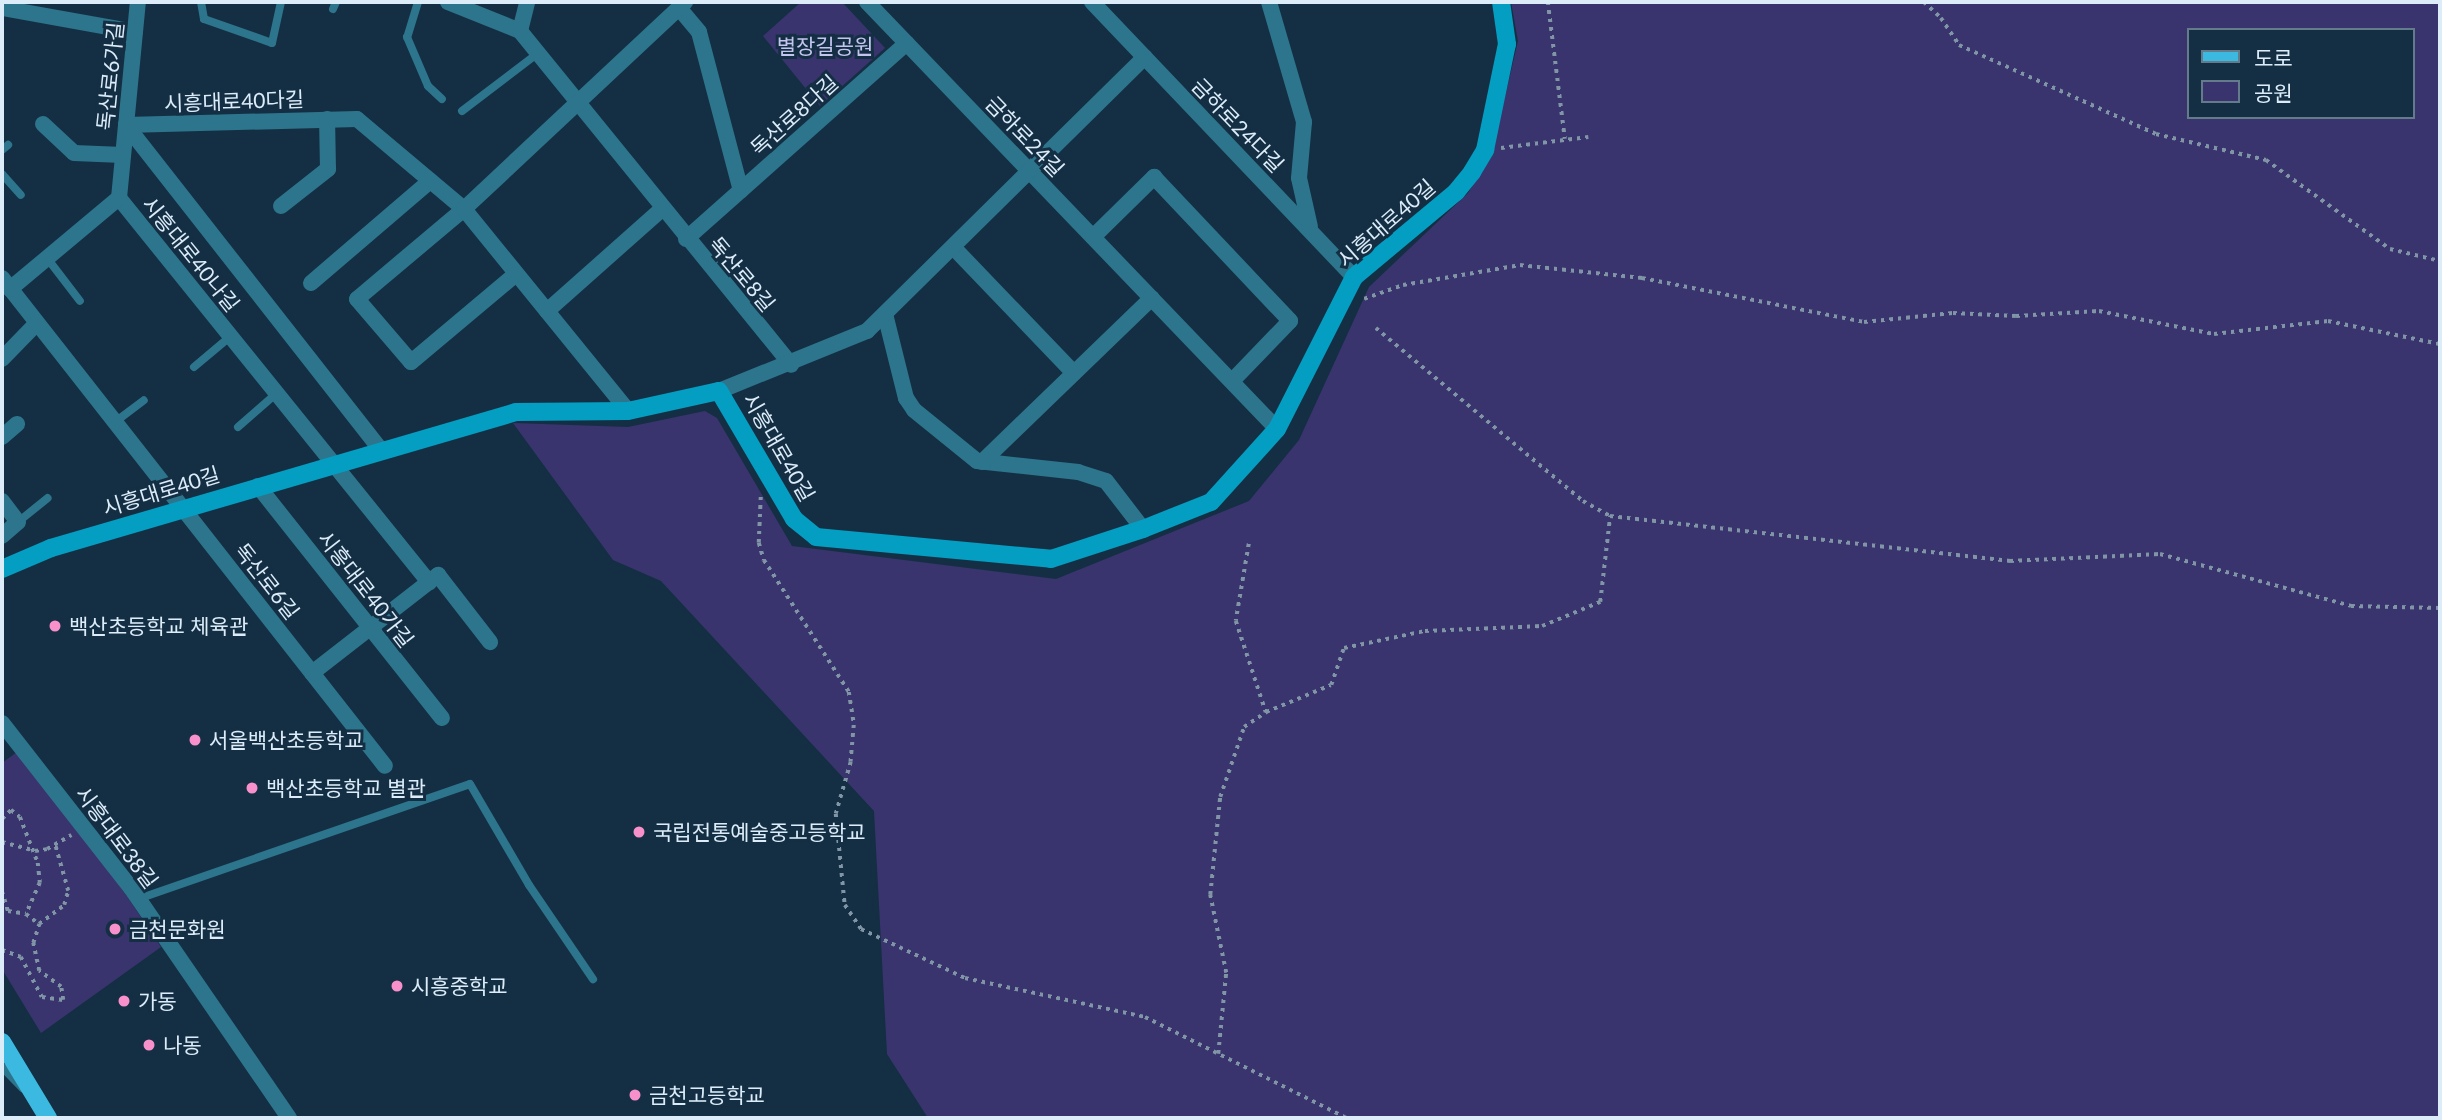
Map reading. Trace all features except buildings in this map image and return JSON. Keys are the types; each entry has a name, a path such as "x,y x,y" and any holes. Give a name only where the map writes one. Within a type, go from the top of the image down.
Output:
{"main road":[{"path":"2,1042 45,1114"}],"street":[{"name":"독산로6가길","path":"119,198 138,2"},
{"name":"독산로8길","path":"447,2 520,32 791,365"},
{"path":"520,32 527,2"},
{"name":"금하로24길","path":"867,2 1278,429"},
{"name":"금하로24다길","path":"1092,2 1354,278"},
{"path":"1269,2 1304,122 1299,178 1312,233"},
{"name":"시흥대로40길","path":"2,569 51,548 516,412 628,411 719,391 794,519 816,537 846,543 1051,559 1143,529 1211,502 1278,429 1336,309 1354,278 1456,192 1485,150 1507,44 1501,2"},
{"path":"516,274 411,362 357,299 464,209 682,5"},
{"name":"독산로8다길","path":"682,5 699,32 741,191"},
{"path":"2,8 135,32"},
{"name":"독산로8다길","path":"686,239 906,43"},
{"path":"719,391 791,365 867,331 1031,173 1144,57"},
{"path":"281,206 328,169 327,119"},
{"name":"시흥대로40다길","path":"126,125 358,119 464,209 628,411"},
{"name":"독산로6가길","path":"43,124 74,153 123,155"},
{"path":"126,125 381,450"},
{"path":"1093,237 1154,177 1290,321 1232,382"},
{"path":"311,283 430,181"},
{"path":"6,284 47,258 119,198"},
{"name":"시흥대로40나길","path":"119,198 335,463"},
{"path":"547,311 662,209"},
{"path":"954,248 1074,373"},
{"name":"독산로6길","path":"6,284 385,766"},
{"path":"982,462 1152,299"},
{"path":"885,314 906,398 914,410 982,462 1078,472 1106,481 1143,529"},
{"path":"2,359 37,323"},
{"path":"2,437 17,424"},
{"path":"335,463 429,582"},
{"name":"시흥대로40가길","path":"258,486 442,718"},
{"path":"2,501 18,522 2,536"},
{"path":"312,673 438,575 489,642"},
{"name":"시흥대로38길","path":"2,723 138,900 289,1118"}],"lane":[{"path":"201,2 204,19 272,43 281,2"},
{"path":"418,2 407,37 428,86 442,99"},
{"path":"462,111 538,53"},
{"path":"2,174 21,195"},
{"path":"47,258 80,301"},
{"name":"시흥대로40나길","path":"194,367 231,336"},
{"path":"238,427 277,393"},
{"path":"115,422 144,400"},
{"path":"18,522 48,498"},
{"path":"138,900 470,784 529,885 593,979"},
{"path":"2,1068 45,1114"}],"path":[{"path":"1548,2 1565,139"},
{"path":"1924,2 1959,45 2156,134 2266,160 2390,250 2440,261"},
{"path":"1485,150 1588,137"},
{"path":"1336,309 1403,285 1520,265 1642,278 1864,321 1953,313 2015,316 2099,311 2214,334 2328,321 2440,344"},
{"path":"1376,328 1583,501 1609,516 2010,561 2160,554 2351,606 2440,608"},
{"path":"769,479 758,505 758,543 764,560 849,692 854,725 851,762 836,814 845,905 861,929 965,978 1145,1017 1347,1118"},
{"path":"1218,1054 1226,973 1210,895 1220,797 1244,727 1266,712 1331,685 1344,648 1425,631 1542,626 1600,602 1609,516"},
{"path":"1249,544 1236,621 1266,712"},
{"path":"2,819 11,810 20,817 35,850 40,883 26,914"},
{"path":"2,842 35,850 55,845 78,830"},
{"path":"2,950 21,957 42,997 63,1000 61,987 39,971 33,943 39,924 64,905 68,891 55,845"},
{"path":"2,891 8,911 26,914 39,924"}],"green space":[{"name":"별장길공원","path":"801,2 842,2 885,48 820,106 763,36"},
{"path":"1511,2 2440,2 2440,1118 928,1118 887,1054 874,811 661,581 613,560 513,423 628,427 705,411 717,418 792,546 1056,579 1249,501 1299,440 1369,287 1468,193 1491,156 1518,41"},
{"path":"17,752 118,883 161,947 41,1033 2,969 2,763"}],"place":[{"name":"백산초등학교 체육관","path":"55,626"},
{"name":"서울백산초등학교","path":"195,740"},
{"name":"백산초등학교 별관","path":"252,788"},
{"name":"국립전통예술중고등학교","path":"639,832"},
{"name":"금천문화원","path":"115,929"},
{"name":"시흥중학교","path":"397,986"},
{"name":"가동","path":"124,1001"},
{"name":"나동","path":"149,1045"},
{"name":"금천고등학교","path":"635,1095"}]}
